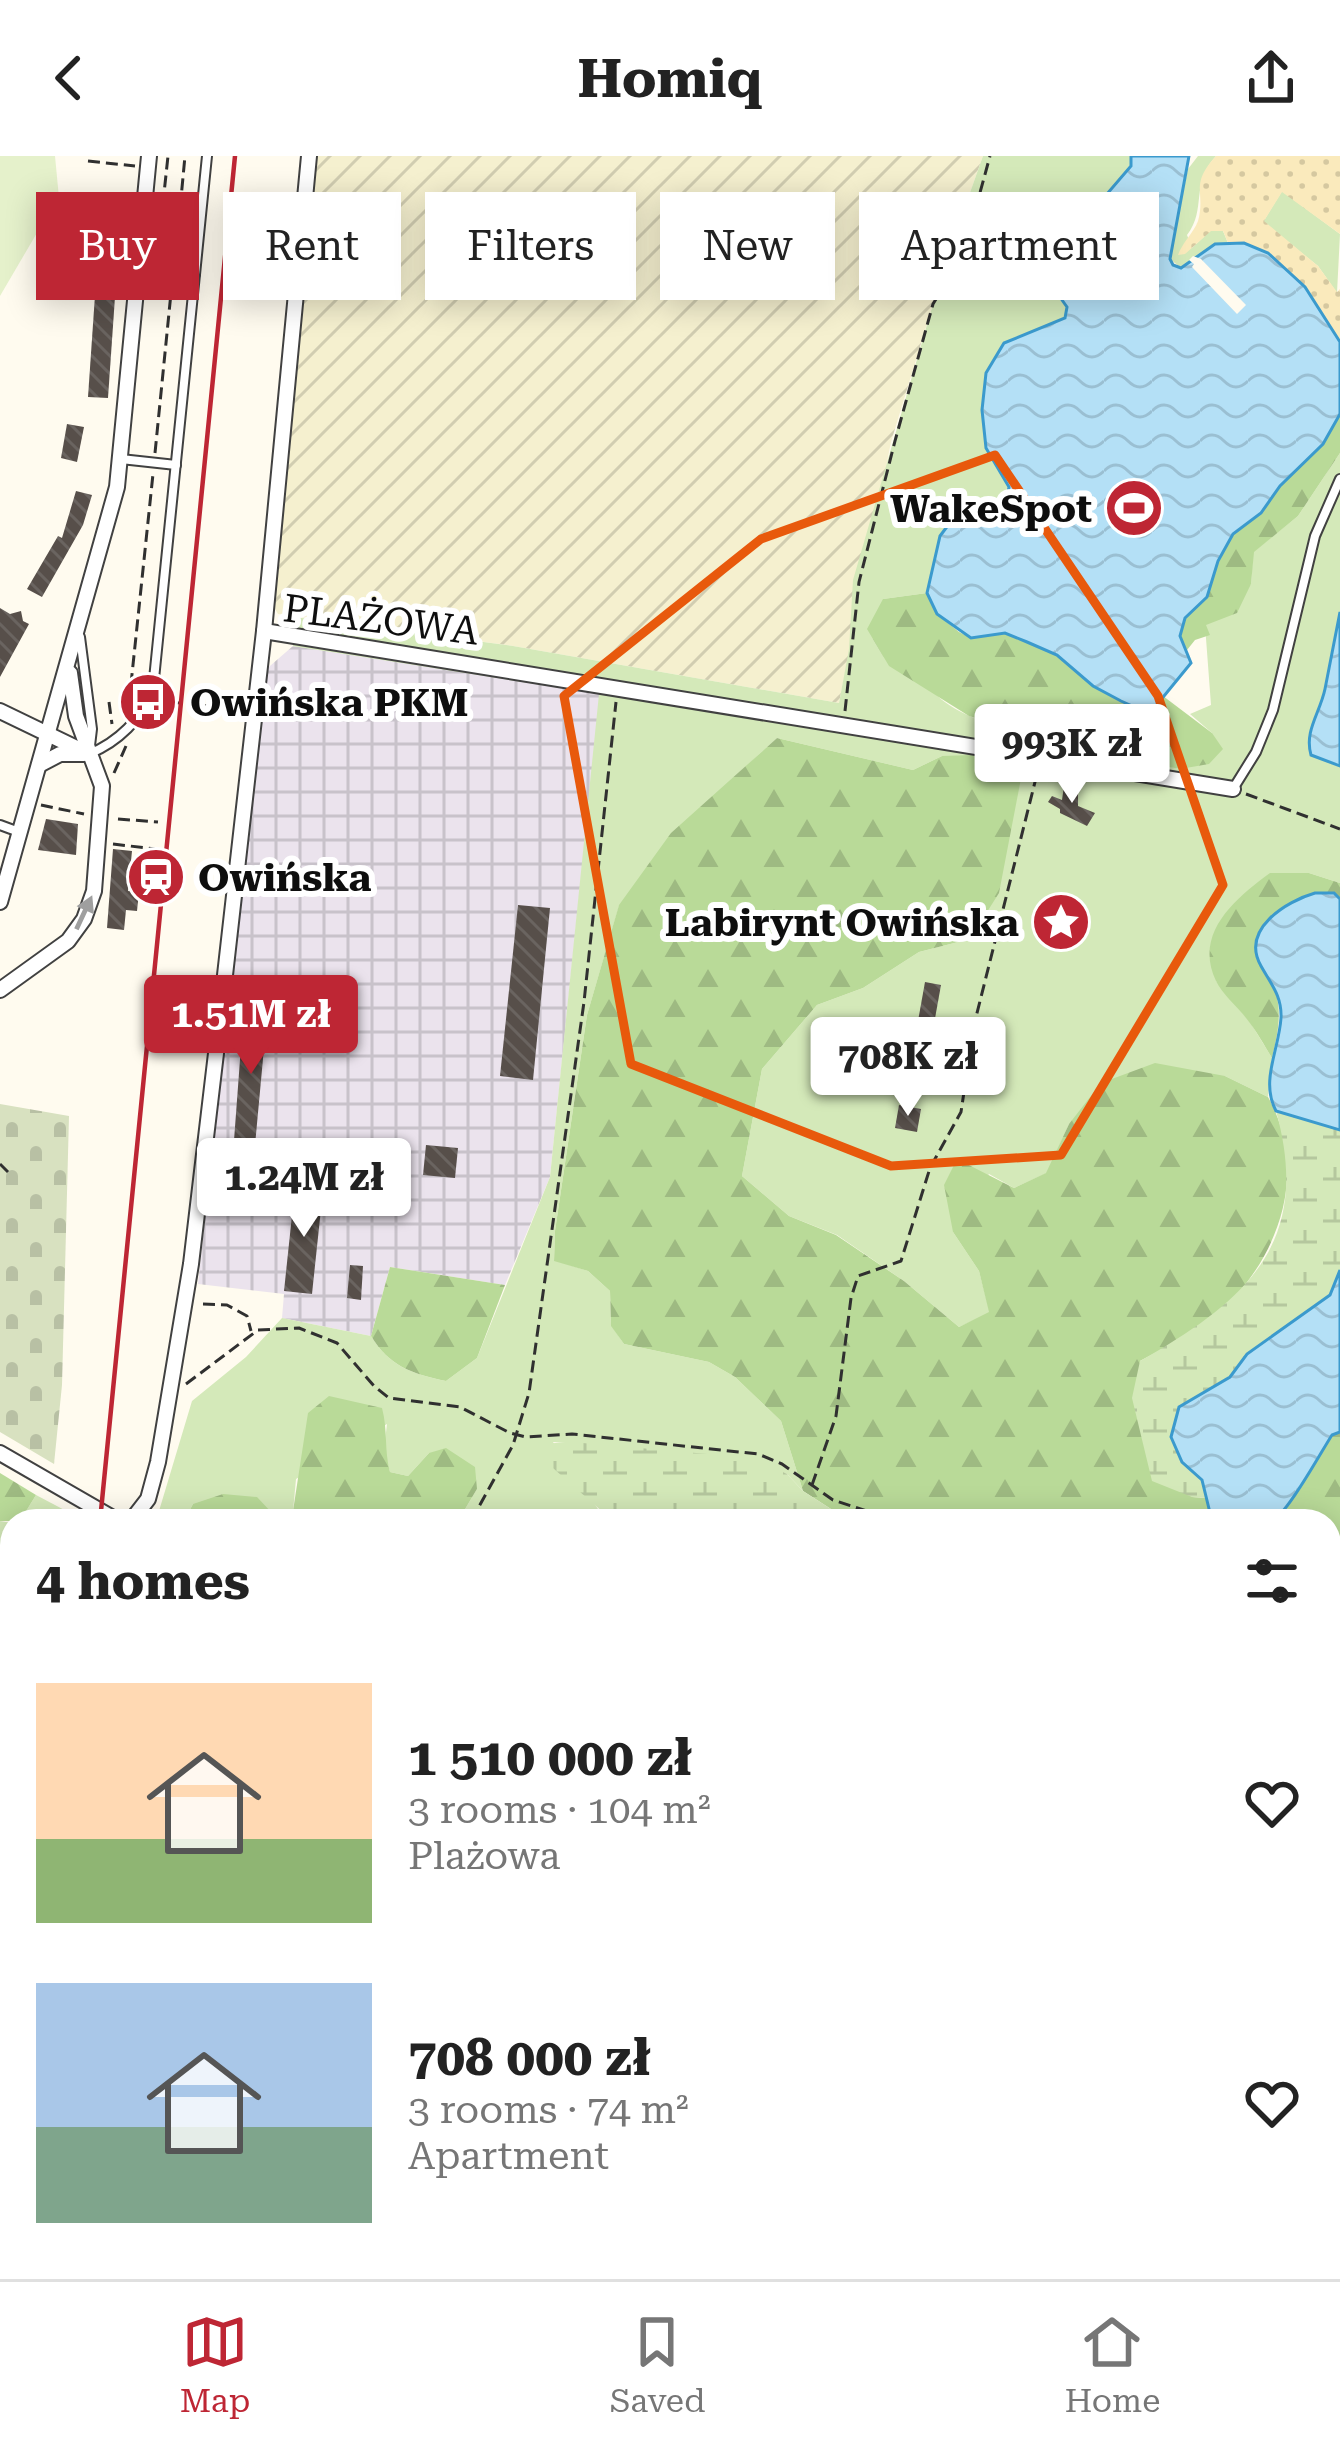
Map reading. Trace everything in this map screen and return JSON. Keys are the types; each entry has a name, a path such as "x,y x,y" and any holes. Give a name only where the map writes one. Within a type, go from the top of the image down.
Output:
{"street":[{"path":"264,631 309,156"},
{"path":"147,192 148,161"},
{"path":"0,902 114,503 142,300"},
{"name":"PLAŻOWA","path":"139,1509 151,1490 185,1303 264,631 1233,789"},
{"path":"2,987 68,941 84,919 94,891 106,818 103,786 73,702 70,662"},
{"path":"0,711 89,754"},
{"path":"39,765 60,754 89,754"},
{"path":"0,1454 97,1509"}],"lane":[{"path":"199,235 207,156"},
{"path":"79,629 92,729 89,754 119,737 154,689 192,300"},
{"path":"122,459 176,465"},
{"path":"1233,789 1256,752 1273,710 1315,536 1340,478"},
{"path":"0,825 19,832"}],"path":[{"path":"161,192 168,156"},
{"path":"841,724 850,698 860,582 895,441 933,304 963,254 990,156"},
{"path":"88,161 148,161"},
{"path":"478,1509 518,1435 529,1393 584,1002 618,687"},
{"path":"153,719 169,702 253,710"},
{"path":"108,732 113,728 128,749 114,775"},
{"path":"812,1485 836,1416 858,1276 901,1261 930,1168 961,1112 974,1025 1041,755"},
{"path":"1233,789 1340,829"},
{"path":"28,803 158,822"},
{"path":"106,818 109,844 155,849"},
{"path":"0,1164 8,1172"},
{"path":"185,1303 227,1305 247,1316 251,1333"},
{"path":"172,1385 192,1381 251,1333 276,1326 319,1333 338,1343 389,1398 460,1407 518,1435 572,1434 747,1451 782,1464 857,1509"}],"highlighted area":[{"path":"995,455 1158,696 1223,885 1061,1155 891,1166 631,1064 564,696 761,539"}],"shaded area":[{"path":"314,156 983,156 970,192 859,192 859,300 934,300 891,442 839,703 513,646 278,614 271,602 300,300 401,300 401,192 311,192"},
{"path":"293,646 600,693 550,1177 505,1285 390,1267 371,1336 282,1318 284,1294 198,1284 263,672"}],"green space":[{"path":"0,156 55,156 58,192 36,192 36,235 0,296"},
{"path":"983,156 1131,156 1132,165 1109,192 970,192"},
{"path":"1198,156 1216,156 1203,176 1196,216 1187,235 1192,248 1210,231 1223,231 1228,243 1214,244 1181,268 1169,258 1188,169"},
{"path":"1282,191 1340,234 1337,293 1318,266 1263,222"},
{"path":"934,300 1060,300 1067,307 1065,319 1053,323 982,410 986,448 1009,487 1006,503 996,517 952,520 927,593 883,599 932,690 950,706 978,719 1086,750 1180,769 1212,733 1190,714 1211,705 1205,625 1251,584 1253,552 1298,516 1340,453 1340,612 1311,755 1340,766 1340,883 1309,873 1216,981 1272,1058 1268,1097 1225,1076 1069,1124 1047,1173 1014,1188 989,1174 953,1232 979,1271 990,1313 959,1327 904,1281 837,1235 789,1216 742,1176 762,1069 817,1005 863,988 919,952 970,939 1003,759 942,756 913,770 777,738 731,780 619,906 587,1015 554,1260 588,1271 610,1291 611,1325 624,1344 709,1362 735,1377 781,1421 803,1491 787,1474 640,1449 553,1442 598,1509 465,1509 477,1489 429,1453 408,1476 390,1472 384,1449 387,1424 296,1479 293,1509 193,1504 190,1509 160,1509 192,1401 246,1357 282,1318 371,1336 402,1367 446,1381 477,1358 550,1177 599,694 293,646 294,617 513,646 839,703 849,649 853,580"},
{"path":"1340,414 1340,453 1298,516 1254,552 1251,584 1237,613 1206,625 1210,635 1195,640 1187,650 1180,636 1185,618 1207,597 1233,534 1261,513 1280,486 1322,444"},
{"path":"927,593 937,614 959,632 971,638 1004,633 1057,655 1093,686 1163,696 1212,733 1223,749 1209,764 1180,769 1080,750 969,716 889,666 867,629 883,599"},
{"path":"777,738 913,770 942,756 971,755 1003,759 1023,768 999,893 970,939 919,952 863,988 817,1005 762,1069 742,1176 789,1216 836,1235 904,1281 959,1327 989,1312 979,1271 953,1232 944,1185 957,1159 1014,1188 1046,1173 1069,1124 1101,1083 1155,1063 1225,1076 1268,1097 1280,1126 1287,1184 1272,1240 1258,1267 1219,1313 1140,1361 1192,1497 1207,1498 1209,1509 831,1509 803,1491 781,1421 735,1377 709,1362 624,1344 611,1326 610,1291 588,1271 554,1261 587,1015 619,905 671,833"},
{"path":"1270,873 1309,873 1340,883 1340,899 1334,893 1259,963 1279,1008 1272,1058 1219,986 1210,964 1210,947 1222,918"},
{"path":"0,1104 69,1116 62,1385 54,1464 0,1432"},
{"path":"1276,1111 1340,1130 1340,1270 1330,1295 1247,1354 1230,1377 1179,1408 1182,1462 1202,1480 1207,1498 1192,1497 1152,1481 1132,1398 1140,1361 1211,1315 1262,1263 1277,1232 1285,1197 1285,1157"},
{"path":"390,1267 505,1285 477,1358 446,1381 402,1367 371,1336"},
{"path":"329,1396 382,1408 390,1472 408,1476 429,1453 446,1448 475,1467 477,1489 465,1509 293,1509 308,1413"},
{"path":"1340,1432 1340,1509 1285,1509 1296,1493 1333,1435"},
{"path":"571,1442 753,1458 787,1474 831,1509 599,1509 545,1461 540,1444"},
{"path":"0,1473 36,1495 27,1509 0,1509"},
{"path":"223,1494 257,1497 268,1509 190,1509"},
{"path":"36,1495 63,1509 27,1509"}],"sand":[{"path":"1216,156 1340,156 1340,234 1282,192 1264,221 1318,266 1337,292 1340,289 1340,342 1278,264 1245,245 1228,243 1223,231 1211,231 1178,255 1198,221 1203,174"}],"water":[{"name":"WakeSpot","path":"1131,156 1189,156 1170,259 1173,265 1181,268 1215,244 1244,243 1268,253 1305,287 1340,342 1340,414 1323,444 1280,486 1261,513 1233,534 1207,597 1185,618 1180,636 1191,663 1155,707 1139,709 1093,686 1057,655 1027,642 1005,633 971,638 937,614 927,593 940,536 952,520 996,517 1006,503 1009,487 986,448 982,410 986,373 1004,343 1065,318 1067,307 1062,300 1159,300 1159,192 1109,192 1131,166"},
{"path":"1340,612 1340,766 1311,755 1309,746"},
{"path":"1315,893 1334,893 1340,899 1340,1130 1276,1111 1270,1088 1281,1010 1256,953 1257,940 1280,910"},
{"path":"1340,1270 1340,1432 1332,1435 1284,1509 1209,1509 1202,1480 1182,1462 1171,1437 1179,1407 1230,1377 1247,1354 1330,1295"}],"pier":[{"path":"1193,256 1246,305 1237,314 1192,267 1189,260"}],"building":[{"path":"95,300 115,300 108,398 88,397"},
{"path":"67,424 84,427 77,462 61,458"},
{"path":"76,491 92,495 83,525 42,597 27,589 58,536 62,538"},
{"path":"0,608 10,614 21,611 29,624 0,677"},
{"path":"1064,786 1078,788 1078,806 1095,813 1087,826 1048,802 1052,796 1062,800"},
{"path":"46,819 78,824 76,855 38,850"},
{"path":"113,849 132,851 128,891 139,892 137,911 126,910 124,930 107,928"},
{"path":"518,905 550,908 533,1080 500,1076"},
{"path":"925,982 941,985 934,1024 918,1021"},
{"path":"244,1006 272,1009 254,1156 233,1154"},
{"path":"899,1105 921,1109 917,1132 895,1128"},
{"path":"426,1145 458,1148 455,1178 423,1175"},
{"path":"295,1187 323,1190 312,1294 284,1291"},
{"path":"350,1265 363,1266 361,1300 347,1298"}],"railway":[{"path":"101,1509 235,156"}],"place":[{"name":"WakeSpot","path":"1134,508"},
{"name":"Owińska PKM","path":"148,702"},
{"name":"Owińska","path":"156,877"},
{"name":"Labirynt Owińska","path":"1061,922"}]}
